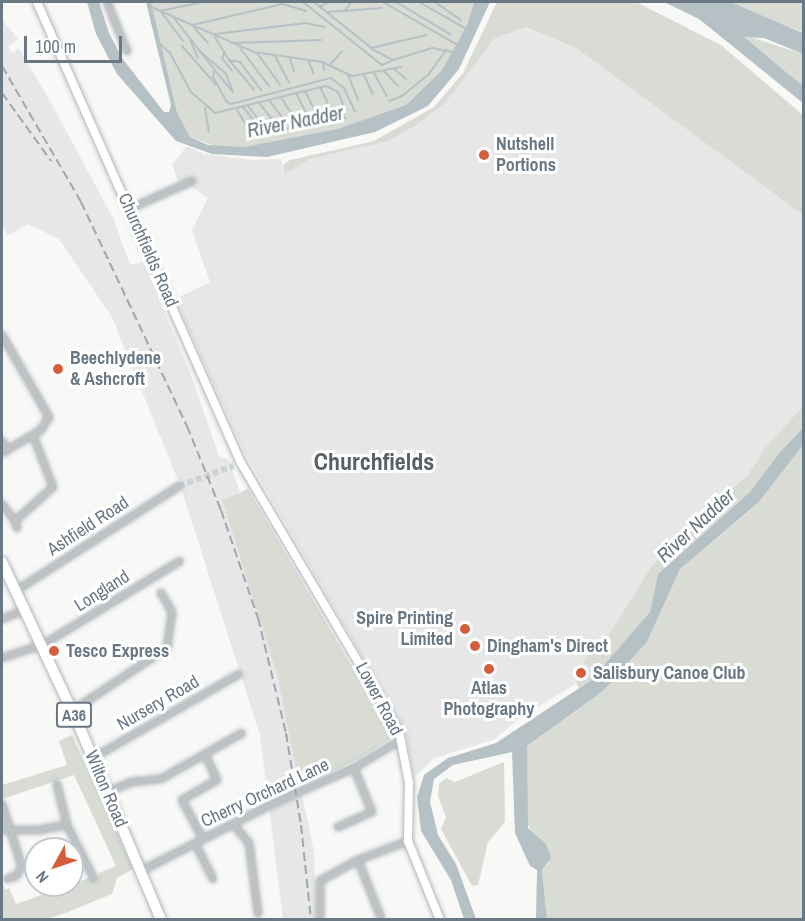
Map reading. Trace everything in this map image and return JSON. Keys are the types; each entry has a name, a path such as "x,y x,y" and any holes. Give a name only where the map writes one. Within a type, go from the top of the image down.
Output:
{"highway":[{"name":"Wilton Road","path":"2,562 5,581 14,592 72,711 161,920"}],"street":[{"name":"Churchfields Road","path":"37,2 129,209 237,465 260,499"},
{"path":"107,2 128,51"},
{"path":"129,209 192,181"},
{"path":"2,336 50,417 49,423 4,452 2,441"},
{"path":"15,520 53,487 33,435"},
{"name":"Ashfield Road","path":"14,592 179,486"},
{"name":"Lower Road","path":"260,499 333,615 402,740 410,783 408,841 440,920"},
{"path":"2,504 15,520 17,528"},
{"name":"Longland","path":"2,658 40,646 180,561"},
{"path":"72,711 167,648 172,612 161,593"},
{"path":"2,619 22,611"},
{"name":"Nursery Road","path":"93,758 239,674"},
{"path":"108,792 131,782 161,779 242,734"},
{"name":"Cherry Orchard Lane","path":"141,871 203,838 354,768 402,740"},
{"path":"203,838 182,800 217,780 205,754"},
{"path":"338,827 372,812 354,768"},
{"path":"57,784 67,825 94,879"},
{"path":"2,804 22,867 16,876 7,879"},
{"path":"233,824 249,843 258,913"},
{"path":"2,830 67,825"},
{"path":"320,920 320,881 358,860 408,841"},
{"path":"195,843 213,879"},
{"path":"358,860 381,918"}],"shaded area":[{"path":"87,2 99,2 109,33 122,58 164,112 169,112 171,105 146,2 151,2 177,112 190,137 208,145 244,147 337,129 406,105 442,70 467,25 474,2 490,2 459,69 428,106 375,132 267,157 212,154 176,141 117,74 96,34"},
{"path":"151,2 474,2 467,25 442,70 406,105 337,129 244,147 217,147 190,137 177,112"},
{"path":"497,2 636,2 721,45 803,115 803,215 576,48 526,27 495,38 445,103 419,123 389,141 310,159 285,174 283,165 290,160 374,141 434,107 463,73"},
{"path":"664,2 730,2 803,33 803,54 764,38 744,37 803,86 803,103 699,19"},
{"path":"725,2 803,2 803,32"},
{"path":"2,20 18,39 8,47 12,53 19,49 49,99 114,220 130,265 143,262 191,375 219,456 229,460 240,492 222,500 277,675 314,852 316,919 283,919 260,735 181,488 112,317 59,239 28,224 7,236 2,225"},
{"path":"526,27 576,48 803,215 803,406 765,448 747,476 691,523 651,567 610,633 594,644 583,661 590,668 579,682 521,717 495,739 435,758 414,777 406,732 246,455 175,299 210,282 192,230 208,198 191,186 181,190 172,164 187,146 204,154 252,160 281,159 285,174 309,159 389,141 445,103 495,37"},
{"path":"744,35 803,54 803,86 744,37"},
{"path":"803,406 803,428 780,452 750,492 658,574 650,612 590,681 579,688 576,683 590,668 583,662 594,644 610,633 651,567 691,523 747,476 765,448"},
{"path":"803,428 803,445 758,503 680,569 647,642 603,691 527,746 528,828 546,844 551,858 542,870 547,919 536,919 537,870 530,866 515,833 512,752 453,765 434,779 430,802 438,835 456,864 476,919 464,919 451,880 421,831 417,797 424,775 448,758 496,743 590,681 650,612 658,574 750,492 780,452"},
{"path":"803,445 803,919 547,919 542,870 549,862 527,823 527,746 603,691 647,642 680,569 753,508"},
{"path":"248,489 393,737 360,758 300,787 277,675 222,500"},
{"path":"72,735 133,869 117,878 112,894 68,912 47,919 2,919 2,882 5,890 9,888 16,904 36,897 84,897 84,880 89,878 96,883 99,873 116,866 74,775 2,799 2,785 67,765 59,741"},
{"path":"504,762 505,822 488,842 478,885 472,886 441,829 446,817 438,796 439,784 446,778 455,782"}],"waterway":[{"path":"183,41 160,11 203,2"},
{"path":"303,2 382,65 393,60"},
{"path":"314,2 374,50 393,60 432,48 452,52"},
{"path":"321,6 329,2"},
{"path":"345,11 351,2"},
{"path":"383,2 456,44"},
{"path":"396,2 450,34"},
{"path":"419,2 465,28"},
{"path":"435,2 461,20"},
{"path":"208,43 192,25 283,4 306,11"},
{"path":"151,7 254,52 322,62 352,76 401,67"},
{"path":"328,12 382,8"},
{"name":"River Nadder","path":"173,17 214,69 213,77 227,102 231,104 331,78 344,88 355,112"},
{"path":"215,34 306,23 325,27"},
{"path":"371,48 427,35"},
{"path":"215,37 229,60 240,62 261,90"},
{"path":"190,40 198,58"},
{"path":"231,43 321,40"},
{"name":"River Nadder","path":"160,44 170,53 191,92 215,113 326,86 338,92 344,107"},
{"path":"182,46 216,85"},
{"path":"240,48 269,86"},
{"path":"389,101 402,96 428,75 446,50"},
{"path":"330,65 342,51"},
{"path":"225,52 222,58 232,71"},
{"path":"202,53 226,74 233,92 214,69"},
{"path":"257,53 280,85"},
{"path":"275,56 289,82"},
{"path":"290,58 294,71"},
{"path":"229,60 254,90"},
{"path":"308,60 314,74"},
{"path":"323,62 324,70"},
{"path":"394,69 406,79"},
{"path":"384,71 398,86"},
{"path":"374,73 387,96"},
{"path":"348,74 358,100"},
{"path":"364,75 373,94"},
{"name":"River Nadder","path":"320,87 331,110"},
{"name":"River Nadder","path":"305,91 317,115"},
{"name":"River Nadder","path":"296,93 308,117"},
{"name":"River Nadder","path":"281,97 295,119"},
{"name":"River Nadder","path":"269,100 287,124"},
{"name":"River Nadder","path":"260,104 275,123"},
{"name":"River Nadder","path":"248,106 266,130"},
{"name":"River Nadder","path":"243,107 266,135 333,114 342,114 346,119"},
{"path":"205,108 209,132"},
{"name":"River Nadder","path":"237,110 246,125"}],"tunnel":[{"path":"179,486 233,466"}],"railway":[{"path":"2,66 81,202 187,426 221,510 258,618 286,733 301,825 311,920"},
{"path":"2,93 51,161"}],"place":[{"name":"Nutshell Portions","path":"484,155"},
{"name":"Beechlydene & Ashcroft","path":"58,369"},
{"name":"Spire Printing Limited","path":"465,629"},
{"name":"Dingham's Direct","path":"475,646"},
{"name":"Tesco Express","path":"54,651"},
{"name":"Atlas Photography","path":"489,669"},
{"name":"Salisbury Canoe Club","path":"581,673"}],"district":[{"name":"Churchfields","path":"374,462"}]}
